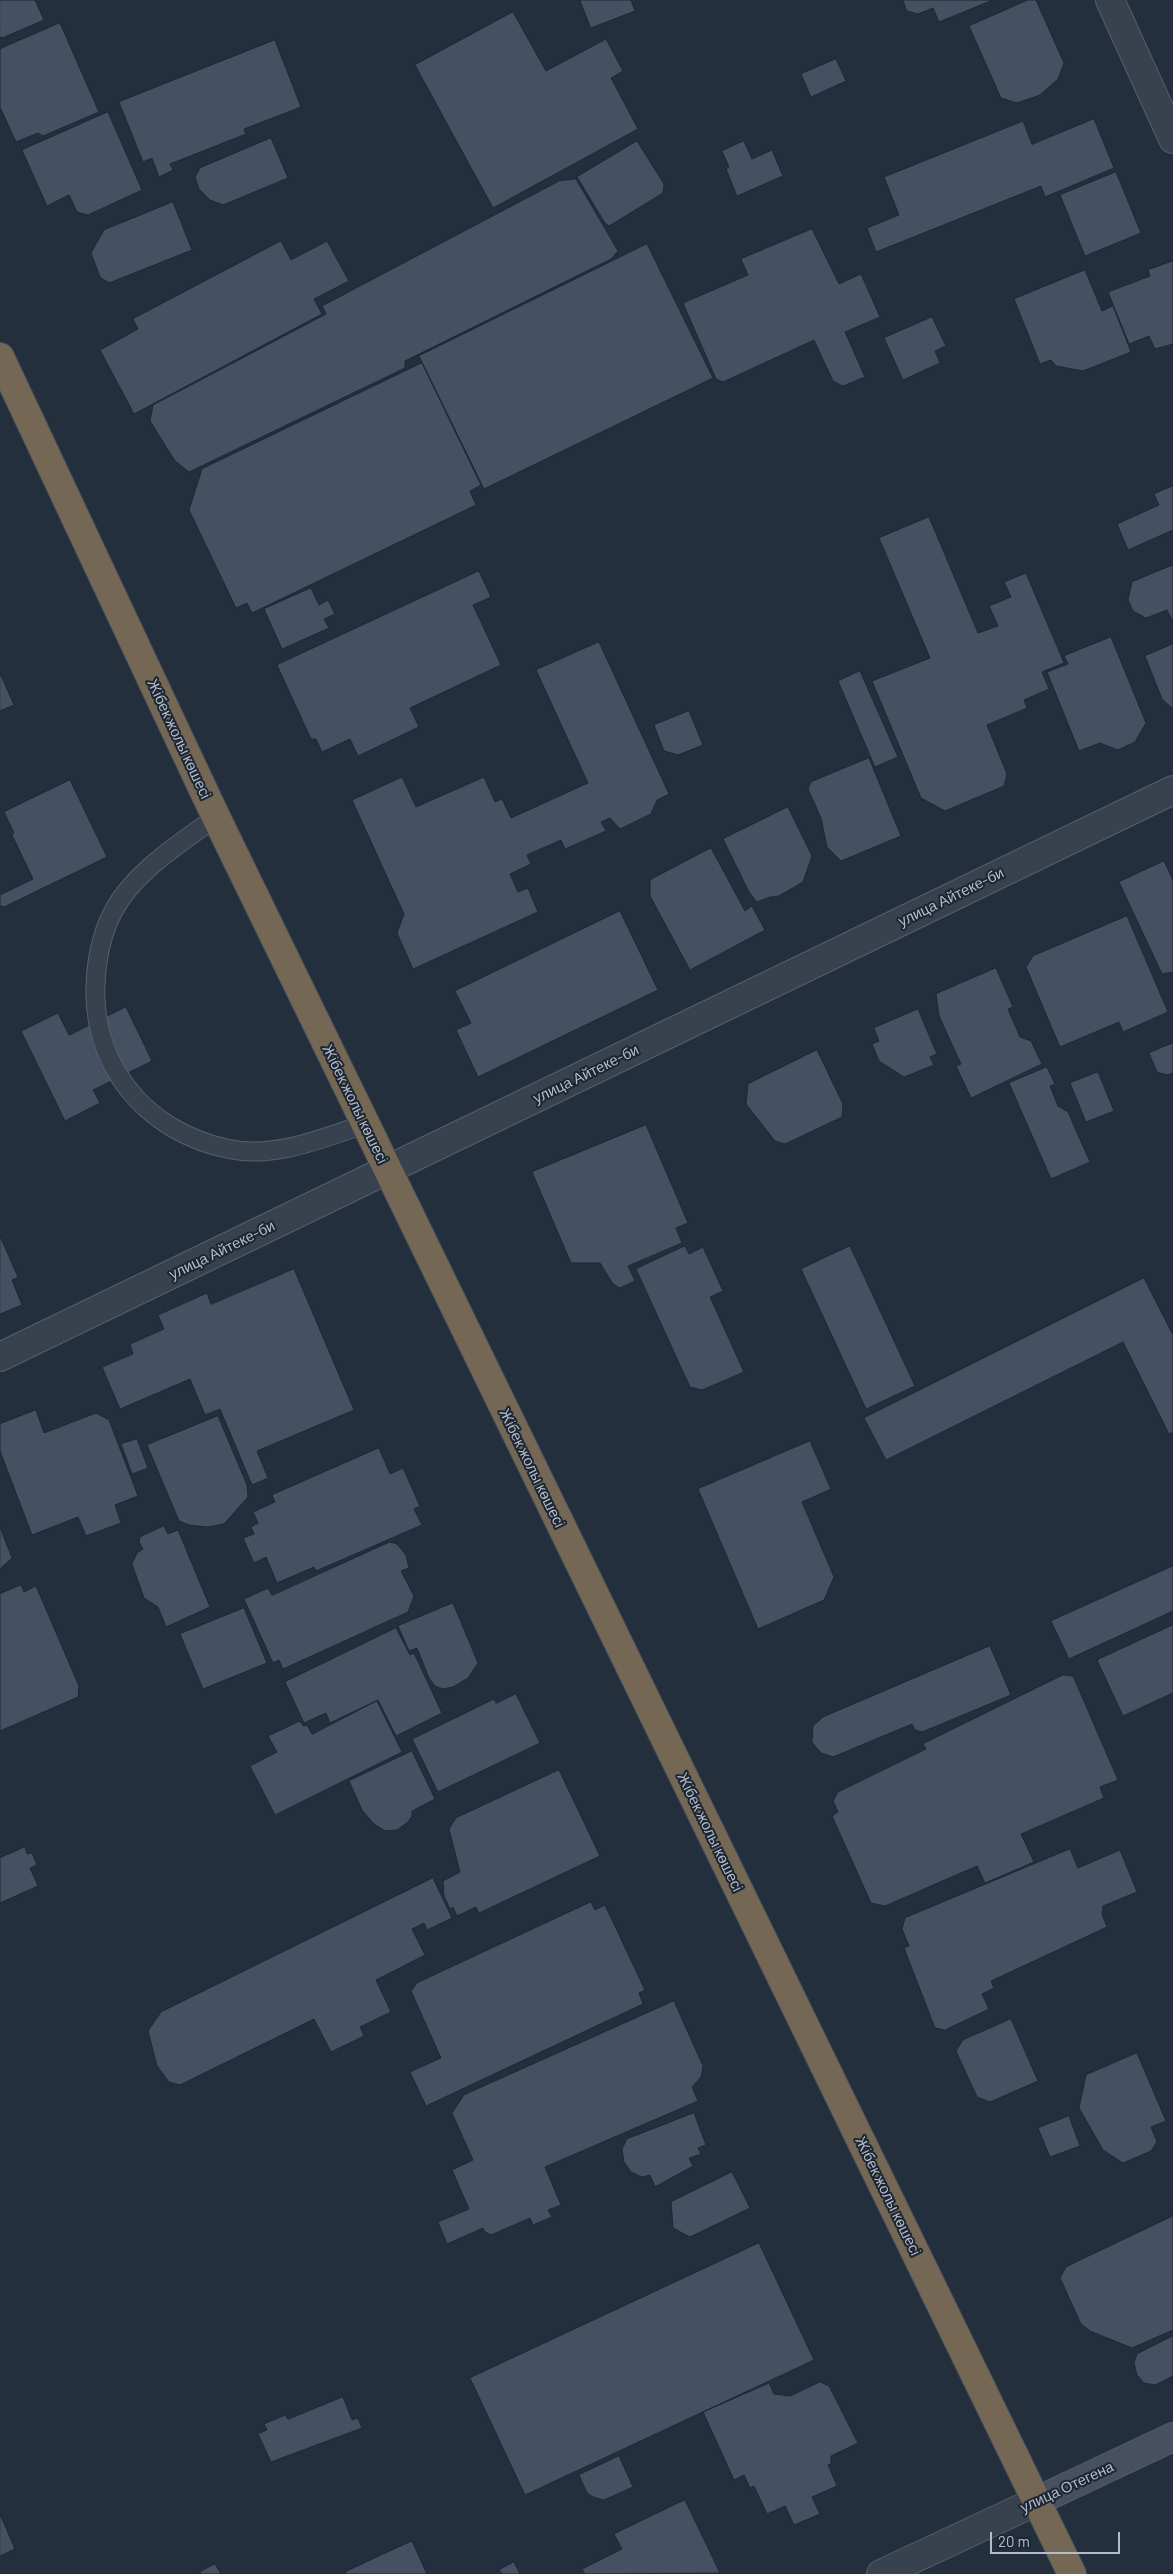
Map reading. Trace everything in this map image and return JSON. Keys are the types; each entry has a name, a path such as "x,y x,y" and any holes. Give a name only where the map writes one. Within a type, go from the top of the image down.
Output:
{"highway":[{"name":"Жібек жолы көшесі","path":"0,358 216,817 1072,2574"}],"main road":[{"name":"улица Отегена","path":"1037,2501 1173,2438"}],"street":[{"path":"1110,0 1173,139"},
{"name":"улица Айтеке-би","path":"0,1357 1173,790"},
{"name":"улица Отегена","path":"880,2574 1037,2501"}],"lane":[{"path":"216,817 140,875 114,910 98,952 94,996 95,1014 101,1040 113,1070 150,1113 188,1136 230,1150 274,1150 318,1140 365,1124"}],"building":[{"path":"0,0 35,0 44,20 2,38 0,37"},
{"path":"580,0 631,0 635,11 591,28"},
{"path":"903,0 993,0 939,22 933,8 918,14 907,11"},
{"path":"1028,0 1036,0 1064,63 1058,79 1040,95 1017,103 1001,98 969,26"},
{"path":"513,12 546,71 606,39 623,71 611,78 638,129 493,208 415,65"},
{"path":"60,23 99,112 43,136 38,133 16,142 0,107 0,49"},
{"path":"275,40 301,107 244,129 246,134 170,164 173,170 159,177 152,158 143,162 119,102"},
{"path":"836,59 846,81 811,97 801,74"},
{"path":"108,112 142,190 88,215 77,212 69,195 47,206 22,150"},
{"path":"1094,119 1114,168 1045,197 1041,186 876,252 867,228 899,215 884,177 1023,121 1032,144"},
{"path":"271,138 288,178 223,205 210,200 199,189 195,177 200,168"},
{"path":"637,141 664,184 663,193 609,226 605,223 577,177"},
{"path":"744,141 752,159 772,150 783,176 737,196 726,169 729,167 722,151"},
{"path":"1116,172 1141,233 1085,256 1060,195"},
{"path":"576,179 618,251 611,259 405,361 405,368 189,472 175,461 150,421 153,405 326,314 322,306 559,181"},
{"path":"173,202 192,250 109,283 100,277 91,253 104,230"},
{"path":"812,229 839,284 861,274 880,317 845,332 865,377 843,386 833,381 814,340 723,382 716,379 683,303 748,275 741,259"},
{"path":"281,241 291,260 327,241 349,281 314,299 322,314 134,414 100,350 138,329 133,319"},
{"path":"647,244 713,378 484,489 419,356"},
{"path":"1173,261 1173,344 1155,349 1149,336 1129,344 1108,292 1150,276 1148,270"},
{"path":"1085,270 1102,311 1113,306 1131,352 1083,371 1056,366 1051,360 1040,364 1014,299"},
{"path":"932,317 946,346 935,351 940,363 903,380 884,338"},
{"path":"422,363 481,485 470,491 476,505 252,613 247,603 236,608 189,510 202,469"},
{"path":"1173,486 1173,530 1128,550 1117,524 1159,505 1154,494"},
{"path":"929,517 978,633 998,626 989,606 1011,597 1004,582 1026,573 1064,663 1042,672 1049,689 1024,700 1027,708 987,725 1007,774 1004,786 945,811 921,798 872,681 930,658 879,538"},
{"path":"1173,565 1173,622 1167,610 1146,618 1133,611 1128,600 1132,582"},
{"path":"479,571 491,597 473,605 501,665 410,708 419,727 358,756 350,739 322,752 316,739 311,739 277,665"},
{"path":"311,588 319,605 328,600 335,614 324,619 329,628 282,649 264,609"},
{"path":"1111,637 1146,723 1135,742 1118,750 1100,743 1079,751 1047,672 1068,664 1064,656"},
{"path":"599,642 669,794 657,800 651,814 620,829 610,818 601,822 606,831 565,849 561,840 527,855 531,864 510,874 518,892 528,888 538,912 413,969 397,933 404,914 352,800 402,777 416,807 484,777 495,802 502,799 511,818 588,783 536,670"},
{"path":"1173,644 1173,709 1162,699 1145,656"},
{"path":"860,671 898,757 875,767 838,681"},
{"path":"0,673 14,705 0,711"},
{"path":"689,711 703,745 678,755 664,751 654,725"},
{"path":"869,758 901,836 841,861 827,847 821,818 808,789 811,782"},
{"path":"70,780 107,857 4,907 0,906 0,895 33,879 12,835 14,833 4,812"},
{"path":"788,807 812,856 803,882 779,896 757,902 749,892 723,839"},
{"path":"711,848 745,911 752,906 765,930 690,970 650,896 650,880"},
{"path":"1164,861 1173,880 1173,972 1162,974 1119,882"},
{"path":"620,911 658,990 478,1077 456,1030 471,1023 455,991"},
{"path":"1127,916 1168,1012 1123,1032 1119,1022 1060,1047 1026,967 1033,956"},
{"path":"996,968 1013,1007 1008,1009 1020,1037 1031,1041 1042,1064 971,1098 956,1066 961,1064 939,1016 936,994"},
{"path":"126,1007 152,1061 93,1090 100,1103 65,1121 21,1031 58,1013 69,1035"},
{"path":"918,1009 937,1054 930,1057 934,1065 904,1077 879,1061 872,1044 879,1041 874,1028"},
{"path":"1173,1043 1173,1073 1167,1075 1157,1072 1149,1053"},
{"path":"817,1050 843,1104 842,1117 785,1144 775,1141 746,1104 748,1084"},
{"path":"1047,1067 1055,1084 1050,1086 1058,1106 1068,1112 1090,1162 1051,1179 1009,1083"},
{"path":"1098,1072 1114,1111 1086,1122 1070,1083"},
{"path":"646,1125 688,1223 676,1228 682,1243 628,1266 635,1281 620,1288 613,1284 600,1263 571,1263 532,1172"},
{"path":"0,1236 18,1277 12,1280 22,1305 0,1314"},
{"path":"685,1246 689,1254 703,1247 723,1291 710,1297 744,1372 702,1390 690,1387 636,1269"},
{"path":"850,1246 915,1386 866,1409 801,1269"},
{"path":"294,1269 354,1410 257,1451 268,1478 252,1485 220,1409 205,1415 190,1379 120,1409 102,1367 133,1354 130,1344 164,1329 158,1315 207,1293 211,1304"},
{"path":"1144,1278 1173,1335 1173,1432 1169,1434 1123,1342 886,1460 864,1418"},
{"path":"36,1410 44,1433 96,1413 109,1420 138,1496 115,1505 121,1523 86,1536 78,1517 32,1535 0,1451 0,1424"},
{"path":"218,1416 247,1485 248,1497 224,1524 208,1527 189,1525 179,1521 147,1445"},
{"path":"137,1439 148,1468 132,1474 121,1444"},
{"path":"810,1441 831,1489 802,1502 834,1577 824,1600 758,1629 698,1489"},
{"path":"379,1448 390,1474 403,1468 420,1506 414,1509 422,1525 316,1571 314,1567 277,1583 266,1557 254,1563 243,1538 254,1534 251,1527 258,1523 253,1512 275,1502 272,1495"},
{"path":"164,1526 168,1534 178,1530 210,1607 166,1627 158,1607 144,1598 132,1564 137,1553 143,1549 139,1542 140,1537"},
{"path":"0,1527 12,1558 0,1569"},
{"path":"390,1542 397,1544 406,1555 409,1568 401,1571 414,1596 408,1612 283,1669 279,1660 273,1663 244,1599 268,1588 272,1595"},
{"path":"1173,1566 1173,1611 1069,1659 1051,1621"},
{"path":"21,1585 24,1592 36,1586 79,1686 78,1697 0,1731 0,1594"},
{"path":"453,1603 478,1663 468,1678 453,1687 443,1689 435,1686 429,1678 417,1648 409,1651 398,1626"},
{"path":"244,1608 267,1663 203,1689 180,1634"},
{"path":"1173,1625 1173,1693 1123,1716 1097,1660"},
{"path":"396,1628 410,1655 414,1653 442,1713 396,1736 378,1700 330,1723 326,1713 304,1723 285,1682"},
{"path":"990,1646 1011,1695 922,1732 915,1730 912,1724 833,1757 821,1753 812,1742 813,1726 823,1717"},
{"path":"1063,1675 1073,1676 1118,1780 1100,1787 1104,1798 1021,1834 1034,1862 985,1883 977,1866 885,1906 871,1903 832,1816 838,1812 833,1801 838,1792 926,1749 923,1744"},
{"path":"516,1694 540,1743 438,1792 412,1739 494,1699 496,1703"},
{"path":"377,1701 402,1752 275,1815 250,1766 277,1752 268,1736 300,1721 303,1726 307,1725 312,1734"},
{"path":"412,1751 435,1799 412,1811 412,1816 408,1822 397,1830 385,1831 373,1823 362,1810 349,1781"},
{"path":"559,1770 600,1856 479,1913 476,1907 457,1916 453,1907 450,1909 444,1896 443,1881 460,1872 449,1829 456,1818"},
{"path":"25,1847 27,1854 32,1853 37,1865 30,1868 38,1886 0,1903 0,1858"},
{"path":"1070,1849 1078,1868 1120,1850 1137,1892 1103,1906 1102,1914 1107,1927 991,1981 994,1988 982,1994 989,2009 945,2030 935,2028 904,1948 909,1946 902,1929 905,1918"},
{"path":"433,1878 452,1918 427,1930 424,1923 412,1929 425,1955 376,1980 391,2012 360,2027 364,2036 331,2052 314,2019 180,2085 169,2082 157,2066 148,2031 161,2012"},
{"path":"591,1902 595,1910 605,1905 645,1990 639,1993 643,2004 426,2106 410,2072 441,2058 411,1991 417,1983"},
{"path":"674,2001 703,2066 701,2077 692,2087 698,2101 545,2167 561,2205 548,2210 552,2217 533,2225 530,2218 491,2235 485,2232 483,2228 447,2244 438,2222 469,2209 452,2170 473,2160 452,2113 464,2095"},
{"path":"1011,2019 1038,2081 990,2102 977,2097 956,2051 963,2040"},
{"path":"1137,2053 1166,2121 1151,2127 1157,2142 1151,2151 1123,2163 1103,2150 1079,2108 1086,2075"},
{"path":"694,2113 706,2145 698,2148 701,2154 689,2158 693,2166 655,2187 650,2175 642,2177 631,2172 624,2162 622,2149 627,2139"},
{"path":"1069,2116 1080,2146 1050,2157 1038,2128"},
{"path":"732,2172 750,2208 690,2237 673,2228 671,2202"},
{"path":"1173,2216 1173,2330 1132,2348 1090,2331 1081,2324 1060,2278 1066,2267"},
{"path":"759,2243 814,2360 525,2495 470,2378"},
{"path":"1173,2336 1173,2376 1155,2385 1144,2383 1137,2375 1134,2363 1137,2354"},
{"path":"820,2382 829,2386 858,2443 831,2456 831,2464 828,2465 837,2486 812,2497 820,2514 794,2525 785,2506 767,2514 754,2486 750,2488 744,2475 734,2480 703,2412 769,2383 774,2394 790,2396"},
{"path":"343,2397 352,2420 358,2418 362,2428 271,2462 258,2434 267,2430 264,2424 285,2415 288,2419"},
{"path":"619,2456 633,2487 604,2500 587,2493 579,2475"},
{"path":"685,2500 720,2573 585,2574 582,2569 622,2549 614,2534"},
{"path":"0,2514 15,2549 0,2556"},
{"path":"412,2541 427,2574 346,2574 345,2572"},
{"path":"514,2562 520,2574 502,2574 499,2570"},
{"path":"215,2564 221,2574 201,2574 200,2572"}]}
